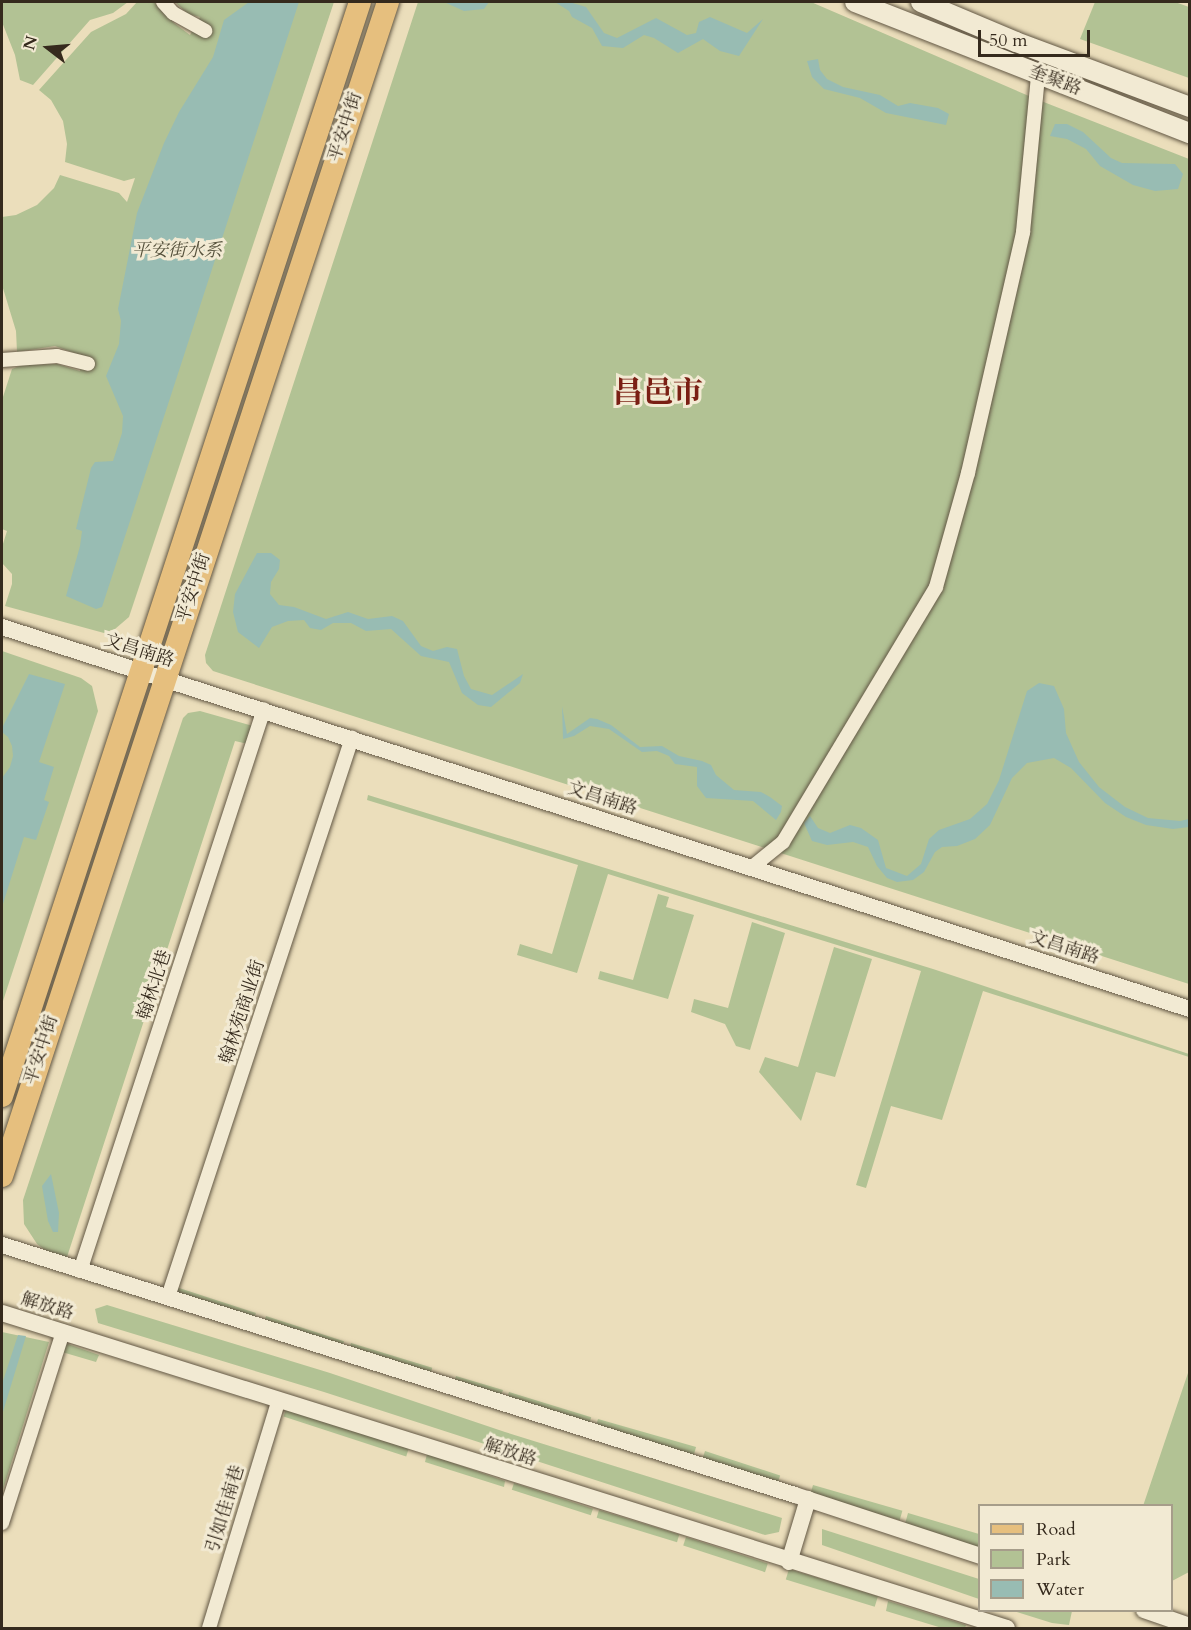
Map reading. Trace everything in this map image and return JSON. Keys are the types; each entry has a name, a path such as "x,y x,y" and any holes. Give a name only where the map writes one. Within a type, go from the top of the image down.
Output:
{"main road":[{"name":"平安中街","path":"2,1096 360,2"},
{"name":"平安中街","path":"2,1176 387,2"},
{"name":"奎聚路","path":"855,2 1190,133"},
{"name":"奎聚路","path":"921,2 1016,42 1190,107"}],"street":[{"path":"163,2 173,13 205,31"},
{"path":"751,868 783,842 936,587 968,473 1023,232 1038,75"},
{"path":"2,360 57,356 88,364"},
{"name":"文昌南路","path":"2,627 163,680 264,709 1190,1009"},
{"name":"翰林北巷","path":"80,1271 264,709"},
{"name":"翰林苑商业街","path":"168,1297 352,738"},
{"path":"2,1245 807,1499 978,1555"},
{"name":"解放路","path":"2,1313 1007,1629"},
{"path":"2,1523 63,1332"},
{"name":"引如佳南巷","path":"209,1629 279,1399"},
{"path":"789,1562 807,1499"},
{"path":"1147,1612 1190,1626"}],"green space":[{"path":"2,2 128,2 113,13 90,20 33,85 20,80 15,55 2,22"},
{"name":"平安街水系","path":"137,2 154,2 174,23 190,35 200,17 188,14 175,2 334,2 129,617 115,629 104,633 5,606 12,584 12,574 2,563 2,547 7,531 2,529 2,400 12,369 22,365 57,364 80,371 83,356 55,346 17,352 16,331 2,285 2,217 16,215 37,205 54,188 60,175 119,193 127,202 135,178 124,181 65,162 67,144 63,121 51,100 39,90 91,32 126,14"},
{"path":"418,2 811,2 1036,99 1189,159 1189,984 213,671 206,663 205,655"},
{"path":"1095,2 1175,2 1189,7 1189,78 1080,39"},
{"path":"2,651 81,678 92,686 98,711 2,1004"},
{"path":"200,711 253,726 248,744 235,741 67,1257 45,1250 37,1244 24,1224 23,1200 183,718 188,713"},
{"path":"368,795 933,969 1189,1054 1189,1057 983,991 942,1120 891,1106 866,1188 856,1185 921,971 608,874 577,973 517,955 520,944 552,954 578,865 367,800"},
{"path":"658,894 669,897 666,907 694,915 668,999 598,979 600,971 633,980"},
{"path":"752,922 785,933 750,1050 736,1046 725,1024 691,1012 694,999 728,1008"},
{"path":"834,947 872,959 835,1077 816,1072 801,1121 759,1072 765,1057 798,1067"},
{"path":"176,1287 256,1313 254,1320 174,1294"},
{"path":"107,1305 330,1373 505,1432 782,1518 779,1532 765,1535 324,1392 98,1323 95,1309"},
{"path":"266,1316 344,1341 342,1348 264,1323"},
{"path":"2,1332 49,1342 2,1493"},
{"path":"65,1343 99,1355 96,1362 62,1352"},
{"path":"351,1343 432,1368 430,1375 349,1350"},
{"path":"1189,1370 1189,1572 1173,1580 1173,1504 1144,1504"},
{"path":"456,1376 503,1390 500,1398 454,1383"},
{"path":"509,1392 591,1417 589,1426 506,1401"},
{"path":"286,1409 409,1449 406,1456 284,1417"},
{"path":"598,1419 696,1447 694,1456 596,1428"},
{"path":"705,1451 780,1475 777,1485 702,1461"},
{"path":"427,1454 505,1481 504,1487 425,1462"},
{"path":"514,1483 593,1509 591,1515 512,1490"},
{"path":"813,1485 902,1511 900,1520 810,1495"},
{"path":"599,1510 679,1535 677,1542 597,1518"},
{"path":"908,1513 978,1534 978,1548 905,1524"},
{"path":"822,1529 978,1579 978,1599 822,1545"},
{"path":"686,1537 768,1564 765,1572 683,1546"},
{"path":"789,1569 878,1596 875,1607 786,1580"},
{"path":"888,1601 966,1625 965,1628 942,1628 886,1611"},
{"path":"1017,1612 1072,1612 1069,1625 1052,1623"}],"water":[{"path":"249,2 299,2 102,607 96,609 66,596 80,546 82,531 76,529 91,468 95,462 113,461 122,433 123,416 106,376 119,344 121,321 118,309 137,213 164,143 179,112 213,57 224,20"},
{"path":"444,2 489,2 484,9 464,11"},
{"path":"555,2 569,2 586,7 604,33 617,38 656,18 687,35 696,33 699,22 710,17 747,33 763,19 739,56 720,51 703,39 678,53 654,38 644,35 623,48 602,46 592,28 572,17 569,11"},
{"path":"818,59 820,70 827,79 843,87 880,95 898,106 910,103 938,108 949,114 946,125 886,113 860,98 824,89 812,77 807,61"},
{"path":"1055,124 1067,124 1083,132 1111,158 1122,163 1175,164 1183,174 1178,189 1155,191 1133,185 1100,166 1086,149 1067,139 1050,136"},
{"path":"257,553 271,553 280,560 279,569 271,582 270,594 279,605 294,607 326,619 348,612 368,619 392,616 403,621 421,646 433,651 447,647 457,649 464,676 471,689 492,695 523,674 520,683 491,707 478,705 462,693 449,662 421,656 391,629 366,631 351,623 333,623 321,630 310,628 304,620 288,621 272,627 259,648 238,632 233,612 235,594"},
{"path":"29,674 65,684 39,762 54,767 44,800 49,802 36,840 24,837 2,907 2,778 10,767 13,756 12,746 8,737 2,732 2,728"},
{"path":"1039,683 1054,686 1064,709 1066,733 1079,762 1099,787 1125,807 1148,818 1180,821 1189,819 1189,827 1173,829 1146,825 1126,817 1105,803 1071,768 1054,758 1027,763 1012,778 990,825 975,839 957,846 942,847 935,852 924,872 913,880 897,882 887,878 877,866 868,847 853,842 827,845 812,841 804,823 810,816 818,828 830,833 850,825 861,828 878,840 886,868 907,876 921,864 929,839 939,830 970,819 987,804 999,780 1027,691"},
{"path":"562,706 567,734 590,718 597,719 611,725 640,747 662,746 679,756 711,765 716,775 734,790 761,792 782,806 781,812 776,820 753,801 706,798 697,786 697,767 675,764 669,756 657,751 642,752 609,729 590,726 574,736 563,739"},
{"path":"51,1174 59,1213 58,1232 53,1232 48,1221 42,1186"},
{"path":"18,1335 26,1336 2,1415 2,1384"}],"district":[{"name":"昌邑市","path":"658,393"}]}
